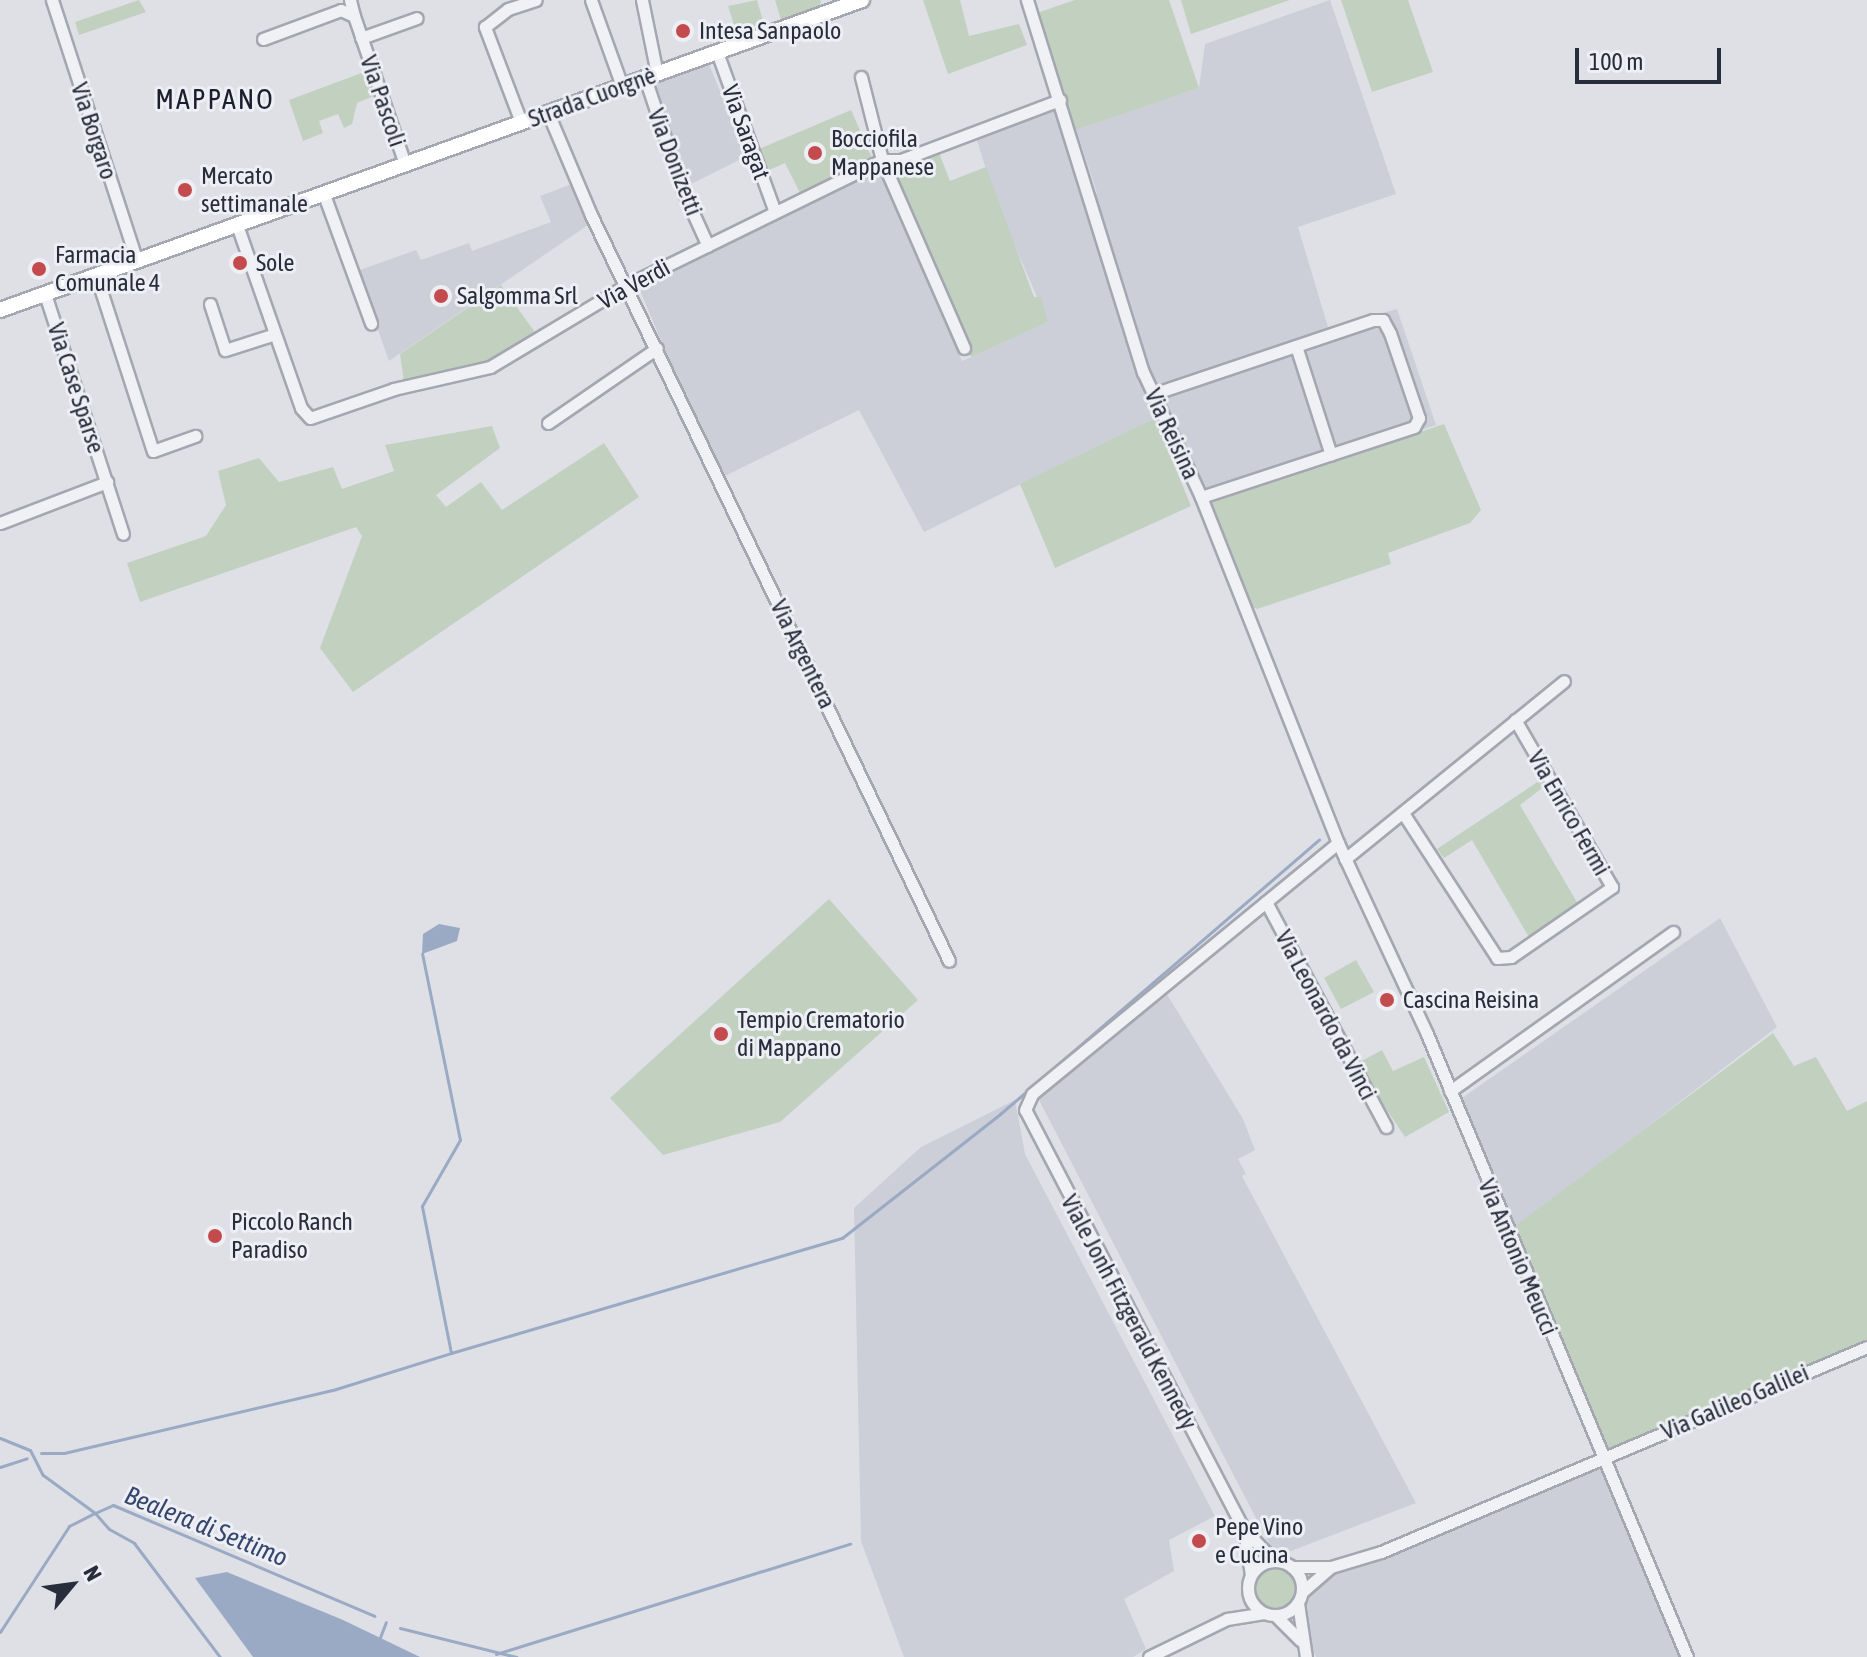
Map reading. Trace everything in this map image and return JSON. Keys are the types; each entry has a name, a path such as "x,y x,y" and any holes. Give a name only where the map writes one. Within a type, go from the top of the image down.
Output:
{"main road":[{"name":"Strada Cuorgnè","path":"0,310 717,52 830,5 862,0"}],"street":[{"name":"Via Borgaro","path":"52,0 137,261"},
{"name":"Via Pascoli","path":"350,0 405,164"},
{"path":"521,122 485,27 507,4 536,0"},
{"path":"591,0 622,86"},
{"name":"Via Donizetti","path":"642,0 651,76 683,191 708,246"},
{"name":"Via Reisina","path":"1027,0 1153,394 1201,497 1345,859"},
{"path":"263,39 341,10 354,16"},
{"name":"Via Pascoli","path":"361,38 417,18"},
{"name":"Via Saragat","path":"717,52 775,212"},
{"path":"861,77 882,160 964,348"},
{"name":"Via Verdi","path":"237,225 301,408 310,418 394,389 490,367 627,285 882,160 901,160 1060,100"},
{"name":"Via Argentera","path":"548,113 949,961"},
{"path":"323,192 371,323"},
{"path":"96,275 153,451 195,436"},
{"name":"Via Case Sparse","path":"45,294 123,534"},
{"path":"210,304 225,350 275,334"},
{"path":"1153,394 1383,320 1419,418 1414,427 1201,497"},
{"path":"1296,346 1331,455"},
{"path":"548,423 657,348"},
{"name":"Via Case Sparse","path":"0,523 107,482"},
{"name":"Via Enrico Fermi","path":"1345,859 1564,681"},
{"name":"Via Enrico Fermi","path":"1403,813 1497,958 1511,957 1612,887 1515,720"},
{"path":"1266,902 1338,843"},
{"name":"Via Antonio Meucci","path":"1345,859 1450,1091 1687,1657"},
{"name":"Viale Jonh Fitzgerald Kennedy","path":"1266,902 1032,1094 1025,1110 1243,1528 1274,1561"},
{"name":"Via Leonardo da Vinci","path":"1266,902 1386,1127"},
{"path":"1450,1091 1673,932"},
{"name":"Via Galileo Galilei","path":"1331,1567 1381,1552 1867,1347"},
{"name":"Viale Jonh Fitzgerald Kennedy","path":"1243,1528 1251,1574"},
{"path":"1227,1619 1248,1593 1251,1574 1274,1561 1292,1567 1331,1567"},
{"path":"1292,1567 1300,1598 1300,1641 1306,1657"},
{"path":"1276,1616 1300,1598 1331,1567"},
{"path":"1248,1593 1263,1613"},
{"path":"1149,1657 1227,1619 1263,1613 1276,1616 1300,1641"}],"shaded area":[{"path":"1330,0 1396,194 1298,227 1328,327 1397,309 1436,425 1209,502 1153,394 1089,198 1097,193 1076,129 1199,88 1205,44"},
{"path":"708,62 747,156 685,187 649,80"},
{"path":"1054,103 1155,418 924,532 859,410 719,479 639,288 879,168 962,361 1048,322 998,207 974,131"},
{"path":"572,184 588,225 389,361 357,271 416,250 421,260 469,243 472,251 551,222 540,196"},
{"path":"1720,918 1777,1027 1516,1228 1462,1098"},
{"path":"1165,991 1243,1119 1255,1150 1238,1159 1246,1174 1242,1176 1416,1503 1291,1551 1272,1549 1039,1100"},
{"path":"1015,1100 1025,1154 1215,1516 1169,1540 1174,1571 1124,1599 1146,1649 1133,1657 904,1657 861,1541 854,1208 921,1147"},
{"path":"1602,1458 1681,1657 1316,1657 1301,1621 1302,1592 1310,1580"}],"green space":[{"path":"139,0 146,12 79,35 75,22"},
{"path":"757,0 765,28 738,37 728,6"},
{"path":"775,0 821,2 817,10 782,23"},
{"path":"923,0 960,0 969,36 1019,24 1027,45 948,74"},
{"path":"1075,0 1169,0 1199,88 1069,132 1031,15"},
{"path":"1181,0 1290,0 1191,34"},
{"path":"1341,0 1408,0 1433,72 1372,92"},
{"path":"367,71 376,95 357,103 352,124 344,128 338,114 319,121 323,133 303,141 289,100"},
{"name":"Bocciofila Mappanese","path":"851,110 872,158 800,193 785,163 767,171 759,149"},
{"path":"938,150 950,181 986,167 1034,297 1041,297 1048,322 971,357 889,167"},
{"path":"501,285 537,335 477,367 404,382 400,354"},
{"path":"1155,418 1191,506 1055,568 1020,484"},
{"path":"1444,424 1481,510 1470,523 1388,553 1391,564 1257,609 1250,606 1210,502"},
{"path":"492,426 500,448 436,495 446,507 481,482 502,510 604,443 639,497 353,692 320,648 362,536 356,527 140,602 127,563 206,536 226,505 218,471 259,458 279,482 333,467 342,489 394,471 385,445"},
{"path":"1542,779 1546,785 1520,805 1578,904 1529,937 1472,840 1444,858 1437,849"},
{"path":"829,899 918,1000 780,1122 663,1155 610,1098"},
{"path":"1356,960 1374,992 1341,1009 1324,978"},
{"path":"1773,1033 1794,1066 1816,1057 1847,1111 1867,1101 1867,1347 1602,1458 1507,1232"},
{"path":"1382,1050 1393,1071 1424,1057 1449,1112 1405,1137 1356,1064"},
{"path":"1275,1567 1290,1573 1296,1588 1290,1603 1275,1609 1260,1603 1254,1588 1260,1573"}],"water":[{"path":"439,924 460,928 457,941 422,954 423,934"},
{"path":"227,1572 343,1620 420,1657 253,1657 195,1578"}],"waterway":[{"path":"451,1353 842,1238 1000,1114 1319,840"},
{"path":"41,1453 64,1453 336,1389 451,1353 422,1206 460,1140 422,954"},
{"name":"Bealera di Settimo","path":"0,1438 30,1450 43,1475 95,1513 113,1505 374,1616"},
{"path":"0,1467 27,1458"},
{"path":"0,1632 69,1526 95,1513 109,1529 134,1543 220,1657"},
{"path":"496,1654 850,1544"},
{"path":"379,1640 386,1622"},
{"name":"Bealera di Settimo","path":"400,1628 516,1657"}],"place":[{"name":"Intesa Sanpaolo","path":"683,31"},
{"name":"Bocciofila Mappanese","path":"815,153"},
{"name":"Mercato settimanale","path":"185,190"},
{"name":"Sole","path":"240,263"},
{"name":"Farmacia Comunale 4","path":"39,269"},
{"name":"Salgomma Srl","path":"441,296"},
{"name":"Cascina Reisina","path":"1387,1000"},
{"name":"Tempio Crematorio di Mappano","path":"721,1034"},
{"name":"Piccolo Ranch Paradiso","path":"215,1236"},
{"name":"Pepe Vino e Cucina","path":"1199,1541"}],"district":[{"name":"MAPPANO","path":"215,99"}]}
